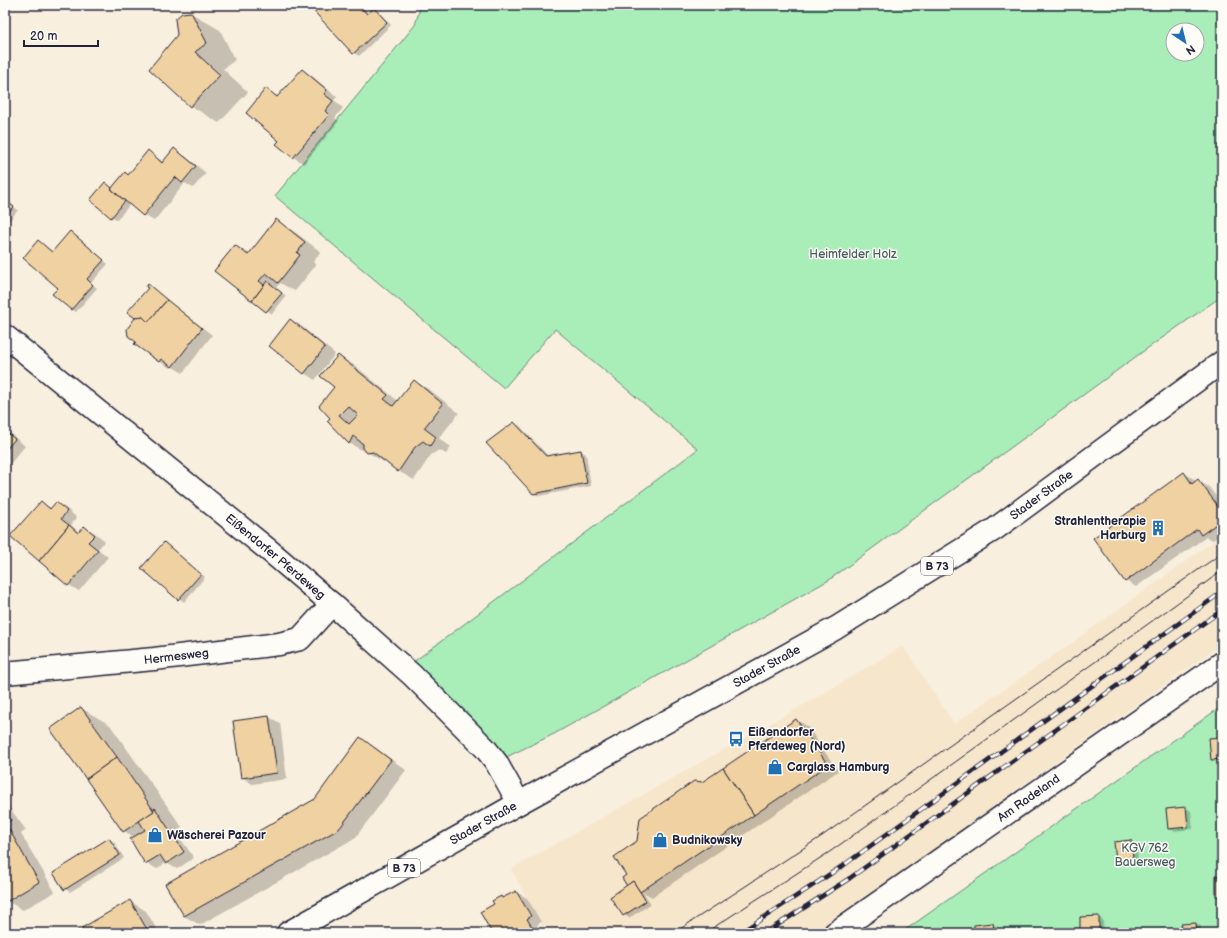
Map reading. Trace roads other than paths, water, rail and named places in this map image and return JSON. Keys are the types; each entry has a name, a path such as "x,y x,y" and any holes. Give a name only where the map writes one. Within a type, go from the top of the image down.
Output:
{"street":[{"name":"Eißendorfer Pferdeweg","path":"5,336 271,552 412,675 481,743 496,762 519,803"},
{"name":"Stader Straße","path":"288,933 519,803 824,635 896,591 995,529 1222,362"},
{"name":"Hermesweg","path":"5,673 162,658 279,644 300,639 332,604"},
{"name":"Am Radeland","path":"834,933 1222,663"}],"tram line":[{"path":"674,933 822,836 1222,553"},
{"path":"705,933 831,851 1222,571"}],"railway":[{"path":"740,933 844,865 1222,592"},
{"path":"765,933 850,878 1222,610"}],"place":[{"name":"Strahlentherapie Harburg","path":"1158,528"},
{"name":"Eißendorfer Pferdeweg (Nord)","path":"736,739"},
{"name":"Carglass Hamburg","path":"775,767"},
{"name":"Wäscherei Pazour","path":"155,835"},
{"name":"Budnikowsky","path":"660,840"}],"park label":[{"name":"Heimfelder Holz","path":"853,254"},
{"name":"KGV 762 Bauersweg","path":"1145,855"}]}
